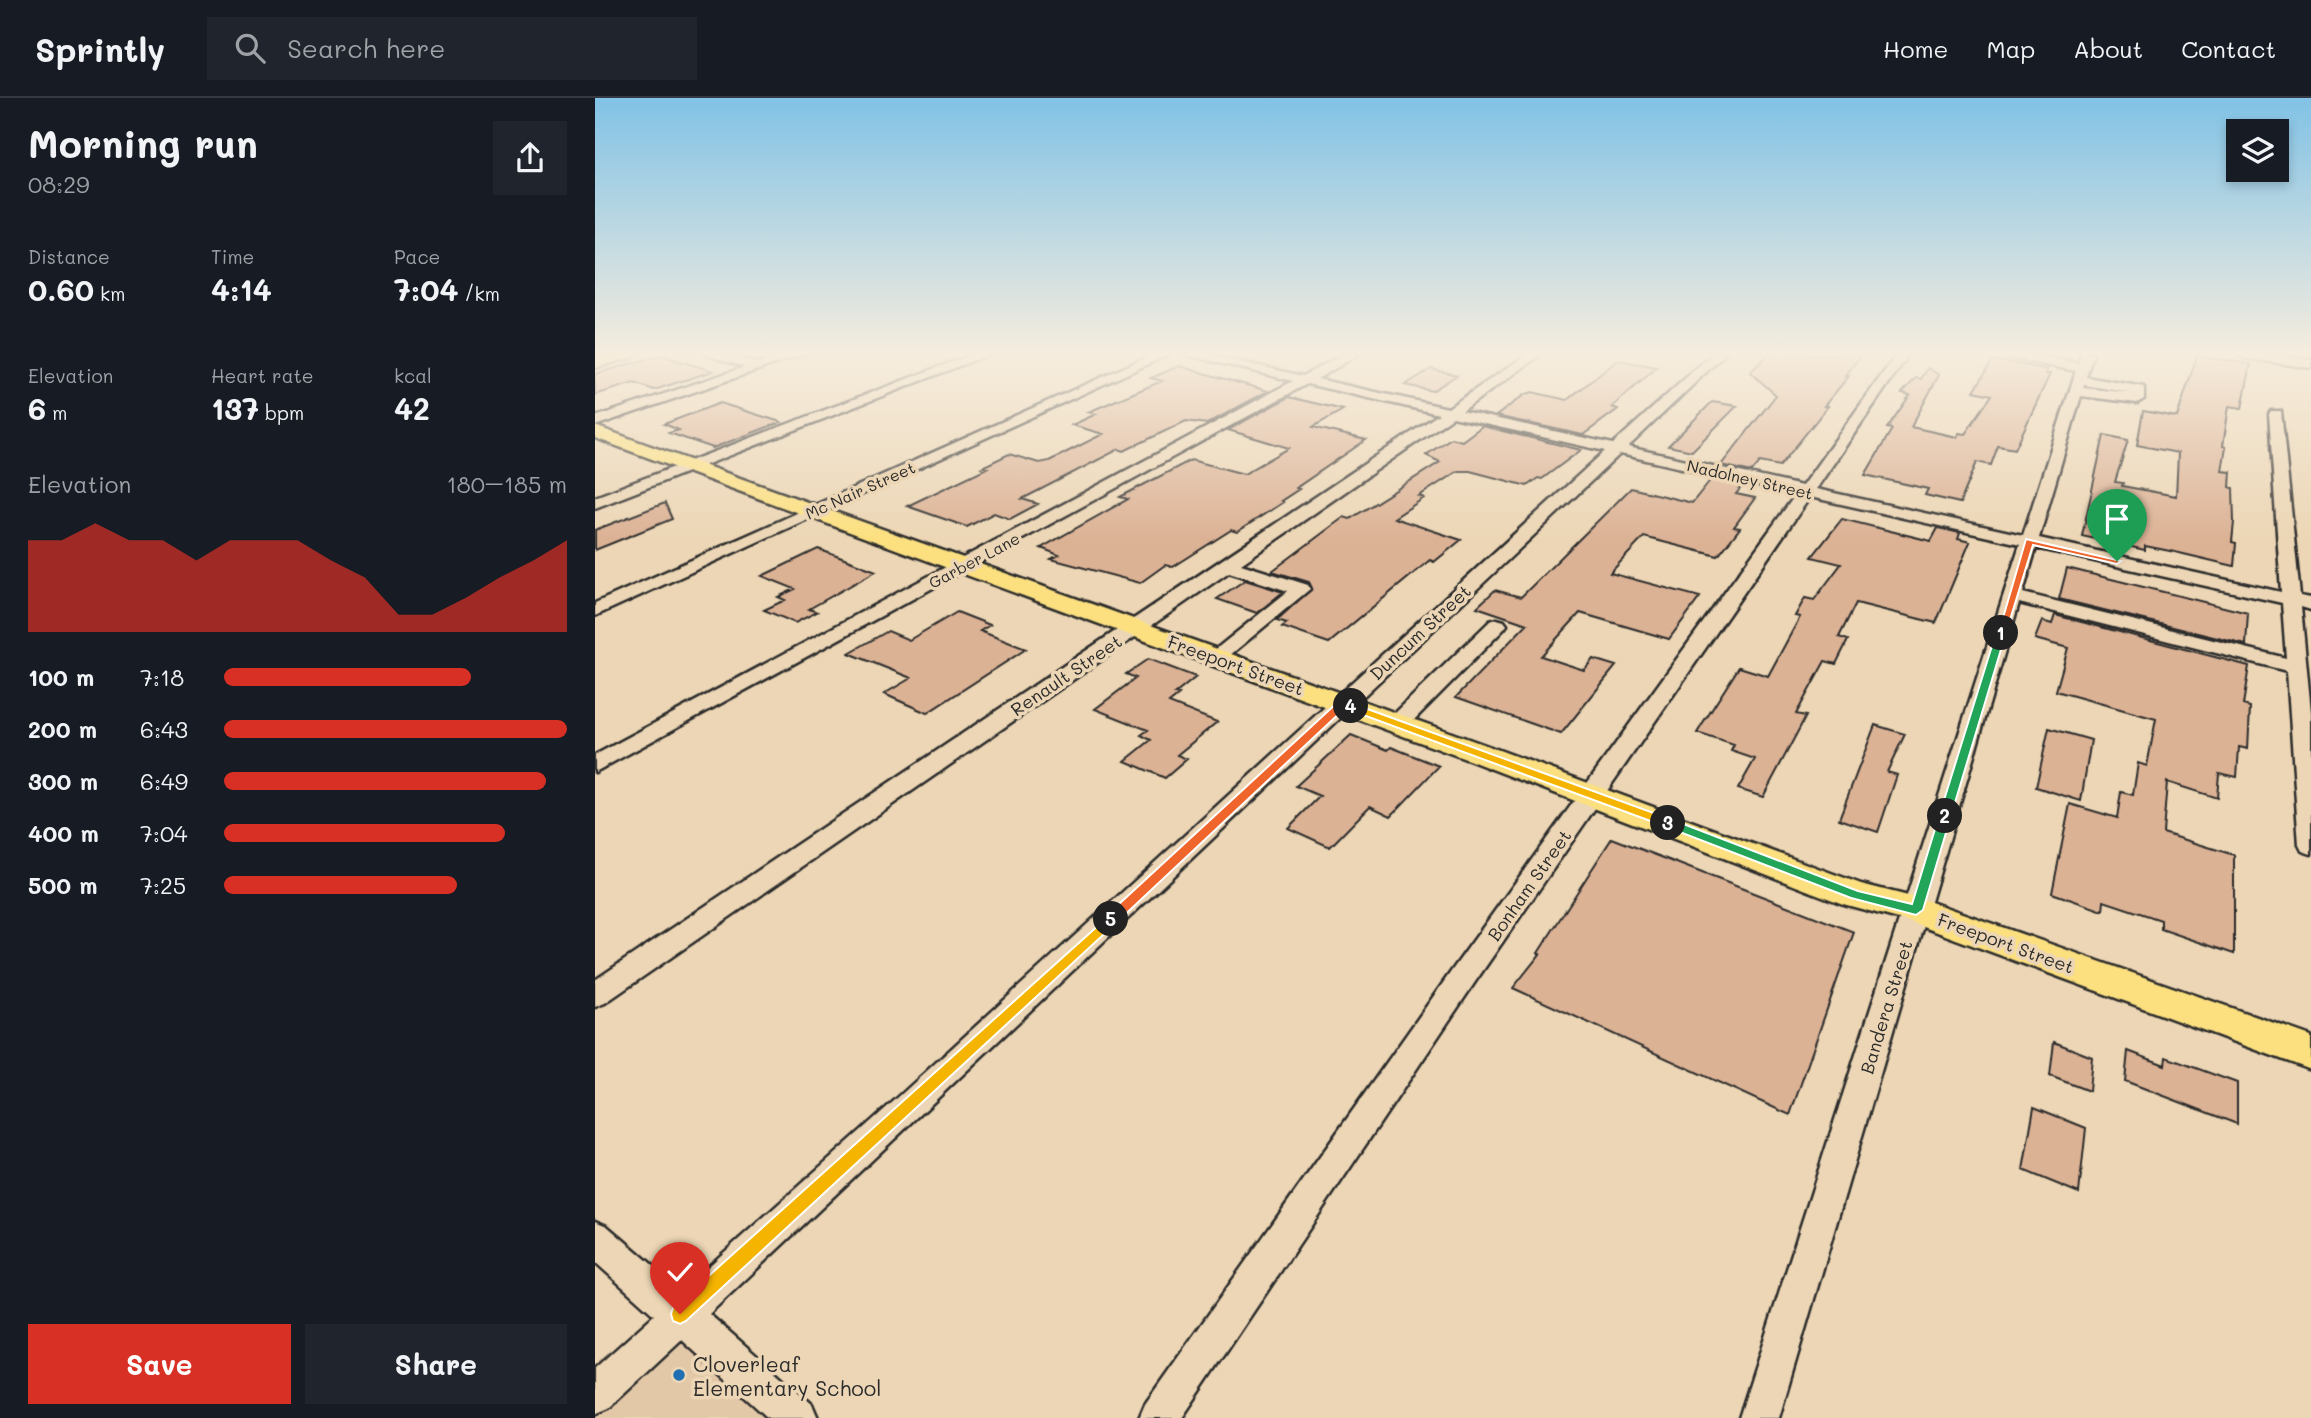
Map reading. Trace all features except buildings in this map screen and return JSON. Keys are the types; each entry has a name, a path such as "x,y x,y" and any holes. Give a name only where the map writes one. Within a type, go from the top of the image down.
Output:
{"main road":[{"name":"Freeport Street","path":"595,432 1593,794 1855,895 1916,910 2311,1053"}],"street":[{"path":"595,422 614,416"},
{"path":"595,503 823,416"},
{"name":"Mc Nair Street","path":"595,610 1026,416"},
{"name":"Garber Lane","path":"595,765 1240,416"},
{"name":"Renault Street","path":"595,995 1445,416"},
{"name":"Nadolney Street","path":"1466,416 2311,604"},
{"name":"Duncum Street","path":"595,1394 915,1101 1652,416"},
{"name":"Bonham Street","path":"1160,1418 1465,974 1860,416"},
{"name":"Bandera Street","path":"1759,1418 2068,416"},
{"path":"2276,416 2311,845"},
{"path":"1216,657 1301,589 1227,565"},
{"path":"2012,596 2297,667"},
{"path":"1398,723 1497,625"},
{"path":"595,1238 798,1418"}],"shaded area":[{"name":"Cloverleaf Elementary School","path":"678,1336 768,1418 595,1418 595,1414"}],"place":[{"name":"Cloverleaf Elementary School","path":"679,1375"}],"route":[{"path":"680,1314 905,1111 1343,704 1593,794 1855,895 1916,910 2029,541 2117,561"}]}
